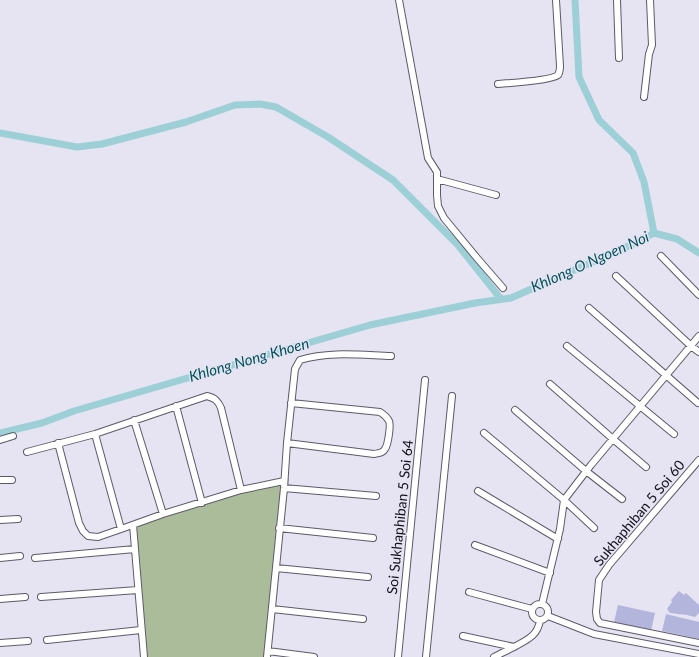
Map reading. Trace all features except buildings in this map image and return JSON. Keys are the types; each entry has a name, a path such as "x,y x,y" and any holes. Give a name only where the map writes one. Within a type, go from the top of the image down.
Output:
{"street":[{"path":"399,0 428,158 437,172 438,206 444,218 503,288"},
{"path":"498,84 530,82 558,75 560,66 556,0"},
{"path":"617,0 619,58"},
{"path":"644,97 649,54 652,45 650,0"},
{"path":"437,178 496,195"},
{"path":"661,256 699,295"},
{"path":"616,276 699,352"},
{"path":"589,308 698,403"},
{"path":"542,604 558,539 564,500 586,471 699,336"},
{"path":"566,346 674,434"},
{"path":"314,657 267,654 295,369 300,360 318,356 391,356"},
{"name":"Soi Sukhaphiban 5 Soi 64","path":"398,657 425,380"},
{"path":"550,384 646,467"},
{"path":"27,452 95,434 207,396 214,398 221,408 241,490"},
{"path":"426,657 452,396"},
{"path":"287,443 374,454 381,453 385,450 390,422 386,416 380,412 291,403"},
{"path":"176,406 202,503"},
{"path":"515,410 586,471 622,498"},
{"path":"134,420 163,514"},
{"path":"484,433 564,500 594,528"},
{"path":"95,434 122,530"},
{"path":"0,440 13,436"},
{"path":"58,443 79,523 83,531 88,536 98,537 122,530 163,514 241,490 284,481"},
{"name":"Sukhaphiban 5 Soi 60","path":"699,460 604,572 600,580 596,612 597,619 600,623 699,643"},
{"path":"0,480 12,480"},
{"path":"284,488 376,496"},
{"path":"478,491 558,539"},
{"path":"0,520 18,519"},
{"path":"133,525 144,657"},
{"path":"280,528 373,538"},
{"path":"475,545 550,573"},
{"path":"35,558 134,548"},
{"path":"0,558 20,556"},
{"path":"276,568 368,577"},
{"path":"41,597 138,590"},
{"path":"469,592 532,608"},
{"path":"0,599 24,597"},
{"path":"532,608 537,604 542,604 547,608 548,616"},
{"path":"532,608 533,617 540,621"},
{"path":"272,609 363,619"},
{"path":"494,657 534,635 538,629 540,621 548,616"},
{"path":"548,616 594,634 699,654"},
{"path":"47,640 141,630"},
{"path":"463,636 514,647"},
{"path":"0,643 28,641"}],"green space":[{"path":"289,478 268,657 144,657 134,525"}],"waterway":[{"name":"Khlong O Ngoen Noi","path":"575,0 579,77 599,120 633,153 644,182 654,233"},
{"path":"0,133 77,147 102,144 186,122 235,105 260,104 276,107 328,137 393,180 457,244 501,299"},
{"name":"Khlong Nong Khoen","path":"0,433 42,423 74,411 370,325 475,303 511,298 633,244 654,233 677,239 699,253"}]}
